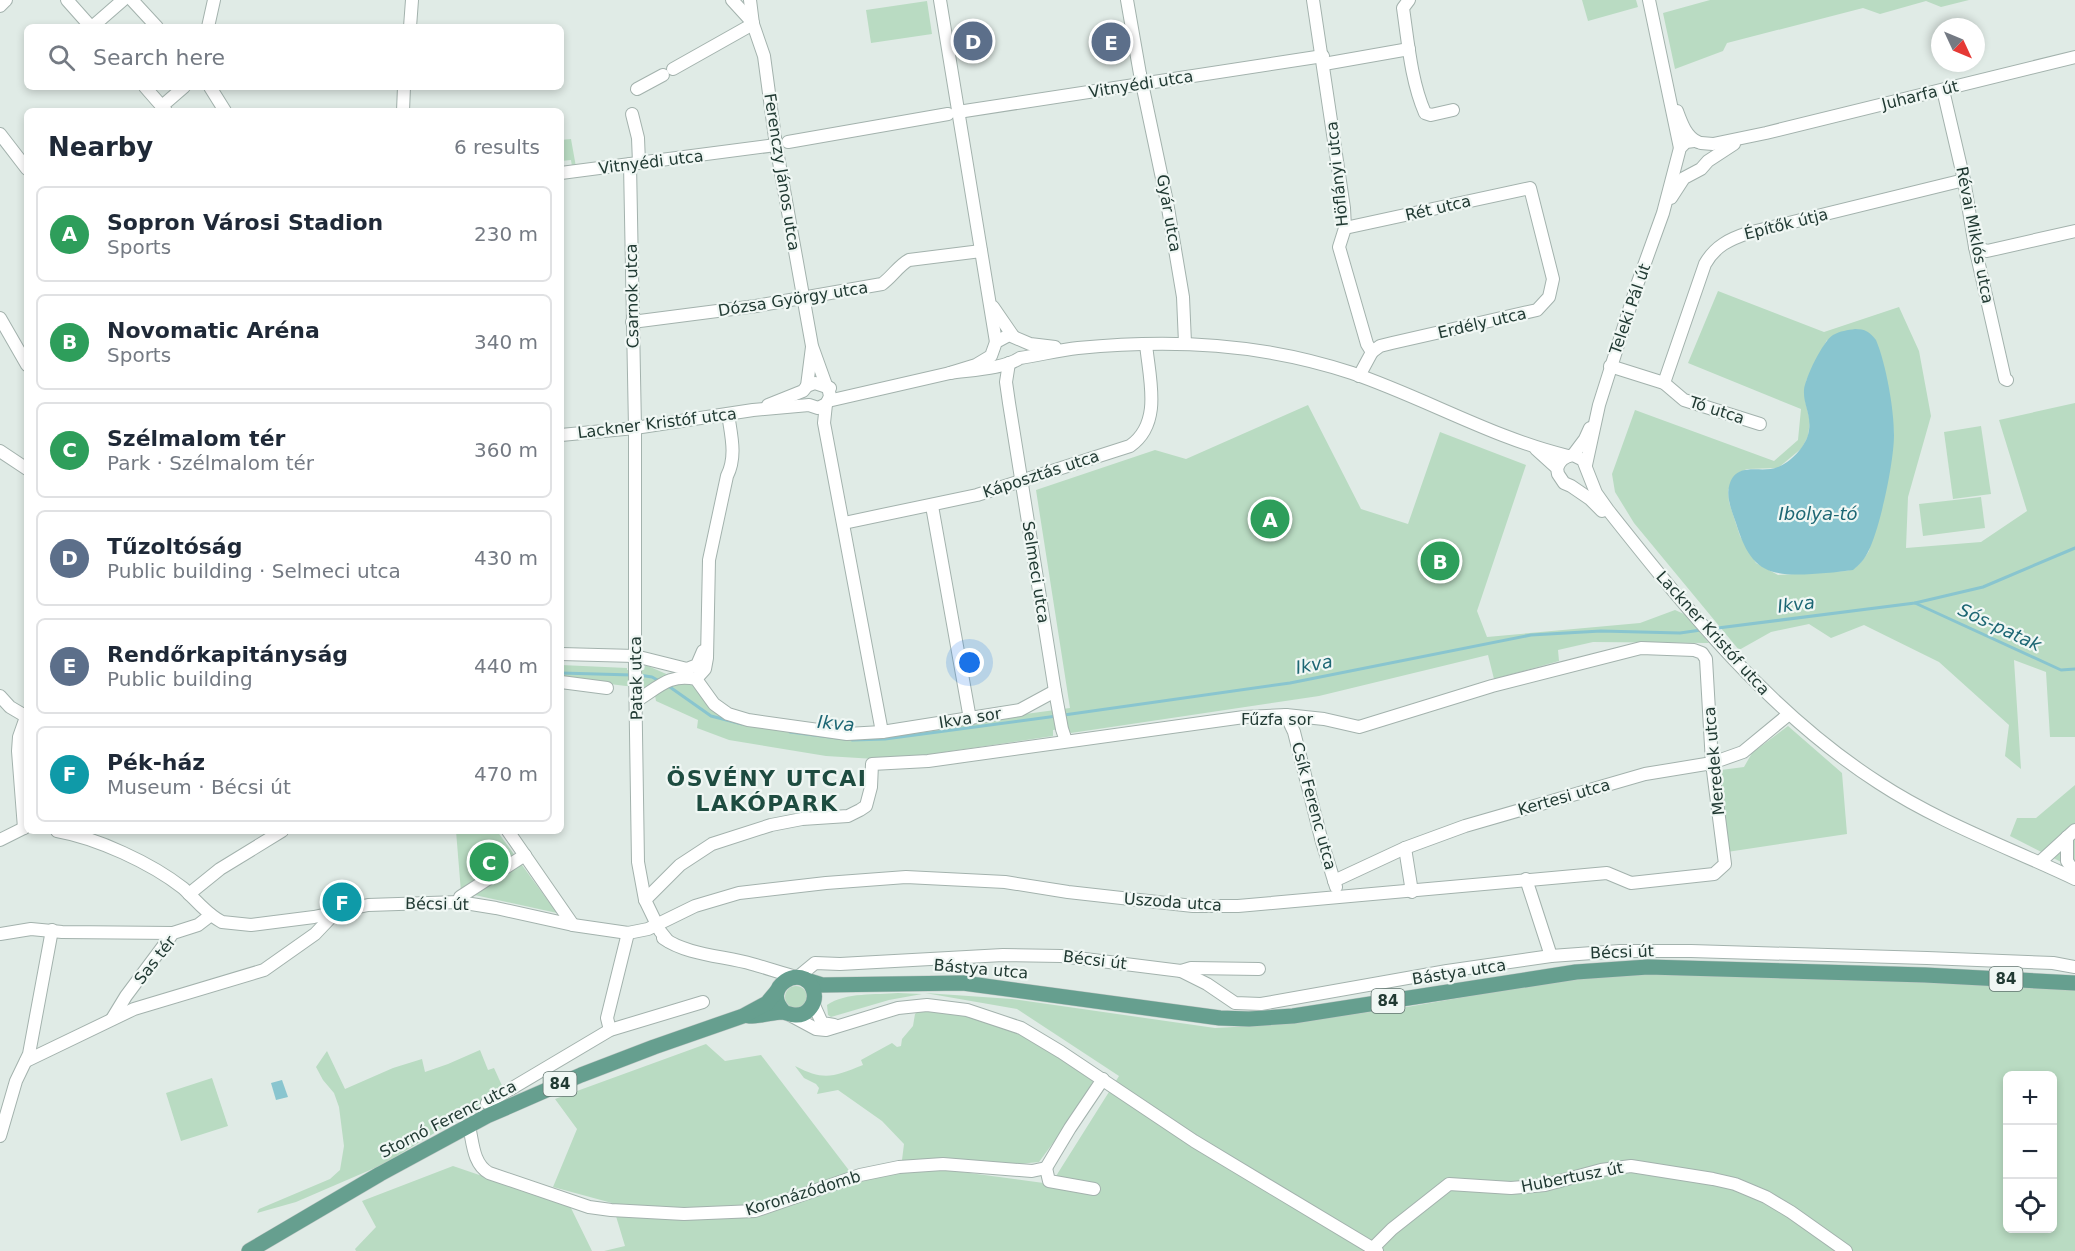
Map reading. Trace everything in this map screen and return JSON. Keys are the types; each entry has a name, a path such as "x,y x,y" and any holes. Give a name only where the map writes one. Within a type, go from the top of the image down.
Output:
{"main road":[{"name":"Bástya utca","path":"800,978 822,985 963,983 1202,1016 1249,1019 1293,1016 1576,972 1648,967 1926,975 2075,983"},
{"name":"84","path":"777,991 785,981 800,978"},
{"path":"800,978 813,989 814,1002"},
{"name":"Bástya utca","path":"814,1002 851,985"},
{"path":"777,991 777,1001 787,1013"},
{"name":"Stornó Ferenc utca","path":"249,1251 380,1174 469,1126 581,1075 743,1016 767,1003 777,991"},
{"name":"84","path":"787,1013 804,1013 814,1002"},
{"name":"Stornó Ferenc utca","path":"743,1016 787,1013"}],"street":[{"path":"0,6 6,0"},
{"path":"67,0 88,24"},
{"path":"95,24 123,0"},
{"path":"132,0 155,24"},
{"path":"209,24 214,0"},
{"path":"410,24 412,0"},
{"path":"637,89 753,24 732,0"},
{"name":"Ferenczy János utca","path":"750,0 753,24 764,56 782,144 803,298 812,345 827,386"},
{"name":"Selmeci utca","path":"940,0 953,113 1003,354 1055,691 1064,735"},
{"name":"Gyár utca","path":"1127,0 1169,211 1181,284 1185,343"},
{"name":"Höflányi utca","path":"1314,0 1345,228 1339,247 1367,344 1372,352"},
{"path":"1409,0 1403,8 1421,104 1425,113 1453,110"},
{"name":"Teleki Pál út","path":"1649,0 1678,152 1684,169 1691,173"},
{"name":"Vitnyédi utca","path":"564,173 782,144 953,113 1142,84 1409,49"},
{"name":"Juharfa út","path":"1697,142 1713,144 1766,133 2075,57"},
{"name":"Teleki Pál út","path":"1663,213 1678,186 1708,161 1708,154 1682,123 1667,85"},
{"path":"148,90 164,108 181,90"},
{"path":"212,90 223,108"},
{"path":"403,108 404,90"},
{"name":"Révai Miklós utca","path":"1943,90 1964,180 1975,247 2007,380"},
{"name":"Csarnok utca","path":"632,114 638,138 635,164 632,322 635,428"},
{"name":"Juharfa út","path":"1708,161 1730,146 1766,133"},
{"path":"0,134 24,165"},
{"path":"1678,152 1686,142 1697,142"},
{"name":"Teleki Pál út","path":"1599,405 1610,366 1663,213 1678,152"},
{"name":"Építők útja","path":"1664,383 1705,264 1716,249 1725,242 1748,233 1964,180"},
{"name":"Rét utca","path":"1345,228 1530,188"},
{"name":"Erdély utca","path":"1372,352 1380,346 1537,310 1549,297 1553,279 1530,188"},
{"path":"1975,247 1987,251 2075,231"},
{"name":"Dózsa György utca","path":"632,322 803,298 882,284 891,278 904,262 909,260 981,251"},
{"name":"Selmeci utca","path":"991,304 1017,338"},
{"path":"0,318 24,360"},
{"name":"Lackner Kristóf utca","path":"1003,354 1005,336 1040,346 1077,348"},
{"path":"1003,354 1023,351 1017,338"},
{"name":"Lackner Kristóf utca","path":"564,435 635,428 753,410 819,404 874,389 950,373 983,362 990,356 1003,354 1185,343 1268,351 1359,375 1520,441 1542,453 1557,468 1564,483 1590,499 1635,544"},
{"name":"Káposztás utca","path":"844,523 932,506 1022,481 1130,446 1147,427 1152,406 1146,344"},
{"name":"Ferenczy János utca","path":"805,389 812,345"},
{"path":"1359,375 1372,352"},
{"name":"Lackner Kristóf utca","path":"950,373 1003,354"},
{"name":"Tó utca","path":"1610,366 1664,383 1684,400 1760,424"},
{"name":"Lackner Kristóf utca","path":"753,410 815,383 847,392 874,389"},
{"path":"805,389 804,401 819,404 830,396 827,386"},
{"path":"636,701 675,678 685,677 696,679 714,704 728,714 748,720 848,734 882,732 844,523 819,404"},
{"path":"1557,468 1562,459 1570,455 1585,439 1599,405"},
{"path":"1571,486 1579,485 1583,481 1599,405"},
{"path":"696,679 705,669 709,560 727,476 732,465 733,453 728,414"},
{"name":"Patak utca","path":"635,428 638,861 652,927"},
{"name":"Lackner Kristóf utca","path":"1520,441 1583,460 1596,493 1710,634 1736,663 1789,714 1842,758 1880,784 1929,812 2075,879"},
{"path":"0,451 24,468"},
{"path":"932,506 970,719"},
{"path":"564,654 635,656 687,669 699,663 708,636"},
{"name":"Fűzfa sor","path":"645,900 680,865 712,844 771,825 802,819 848,816 866,806 873,777 872,764 928,760 1064,735 1112,736 1244,717 1286,715 1324,718 1359,727 1492,686 1641,648 1694,650 1702,653 1706,659"},
{"name":"Meredek utca","path":"1706,659 1712,764 1725,864"},
{"path":"564,682 607,688"},
{"name":"Ikva sor","path":"882,732 1020,710 1055,691"},
{"path":"0,696 10,708 24,716"},
{"name":"Kertesi utca","path":"1334,881 1405,848 1465,826 1645,774 1712,764 1743,752 1789,714"},
{"name":"Csík Ferenc utca","path":"1286,715 1294,732 1339,897"},
{"path":"24,723 19,737 20,787 24,814"},
{"path":"0,840 24,829"},
{"path":"70,834 129,856 161,873 189,894 211,915"},
{"path":"189,894 220,869 277,834"},
{"path":"510,834 573,925"},
{"path":"2040,862 2071,834"},
{"path":"2071,834 2067,861 2075,873"},
{"path":"1405,848 1412,892"},
{"path":"459,902 460,897 525,855"},
{"name":"Uszoda utca","path":"652,927 694,906 739,893 826,882 906,877 1005,882 1068,892 1193,906 1238,906 1607,873 1631,883 1714,874 1725,864"},
{"path":"1526,879 1551,956"},
{"name":"Bécsi út","path":"211,915 225,922 251,925 314,917 378,904 459,902 573,925 628,933 652,927"},
{"path":"26,1062 134,1009 264,970 319,930 335,913"},
{"name":"Sas tér","path":"112,1019 126,996 173,933 198,925 211,915"},
{"path":"314,917 322,921 319,930"},
{"path":"652,927 668,941 695,951 800,978"},
{"path":"0,934 31,929 173,933"},
{"path":"0,1136 14,1088 26,1062 52,930"},
{"path":"610,1030 608,1018 628,933"},
{"name":"Bécsi út","path":"800,978 815,963 840,964 1003,955 1060,956 1181,971 1207,984 1235,1003 1261,1004 1447,971 1551,956 1620,951 1950,959 2054,963 2075,967"},
{"path":"760,966 774,977 777,991"},
{"name":"Bécsi út","path":"1181,971 1191,968 1259,969"},
{"path":"126,996 124,1006 134,1009"},
{"path":"487,1103 610,1030 703,1002"},
{"path":"814,1002 822,1023 847,1024"},
{"path":"787,1013 816,1029 826,1030 905,1007 941,1006 967,1010 1021,1028 1103,1079 1194,1141 1375,1250"},
{"path":"1094,1189 1049,1181 1046,1168 1103,1079"},
{"name":"Koronázódomb","path":"469,1126 481,1168 489,1173 571,1202 610,1210 684,1214 755,1211 860,1175 899,1167 943,1164 1032,1171 1046,1168"},
{"name":"Hubertusz út","path":"1375,1250 1392,1229 1449,1184 1511,1188 1545,1185 1601,1170 1631,1166 1735,1184 1766,1197 1791,1212 1846,1251"}],"green space":[{"path":"1582,0 1636,0 1638,7 1588,21"},
{"path":"1710,0 1969,0 1941,7 1926,1 1880,14 1863,8 1727,43 1723,51 1675,69 1663,13"},
{"path":"927,1 932,34 871,43 866,10"},
{"path":"571,139 576,167 572,167 571,160 564,161 564,140"},
{"path":"1718,291 1824,332 1899,307 1919,351 1931,416 1908,497 1906,548 1981,542 2027,511 1999,420 2075,403 2075,737 2050,737 2046,672 2014,660 2021,769 2005,756 2009,725 1939,662 1864,625 1831,638 1809,624 1771,632 1739,650 1634,523 1615,492 1612,474 1635,410 1774,461 1798,440 1801,409 1688,363","holes":["1827,340 1889,391 1894,436 1869,551 1862,561 1846,571 1778,575 1756,563 1740,536 1729,502 1728,490 1738,473 1747,469 1778,468 1802,448 1808,436 1810,421 1805,400 1806,381"]},
{"path":"1308,405 1361,509 1408,524 1440,432 1526,465 1477,611 1487,637 1640,623 1675,610 1684,614 1709,643 1593,642 1558,650 1559,661 1494,679 1488,655 1319,696 1071,733 1067,728 1053,730 1053,736 891,760 826,756 729,740 697,728 698,720 656,701 654,690 564,678 564,665 627,668 627,670 644,670 645,666 648,666 696,687 715,707 757,720 890,732 1070,708 1036,490 1155,450 1186,459"},
{"path":"1981,426 1991,494 1953,499 1944,432"},
{"path":"1981,497 1985,528 1923,536 1919,504"},
{"path":"1788,726 1842,773 1847,834 1727,852 1721,770 1744,767 1752,753"},
{"path":"2075,785 2075,869 2010,836 2017,818 2036,818"},
{"path":"456,834 499,834 557,913 461,892"},
{"path":"1697,972 2075,989 2075,1251 604,1251 625,1246 612,1203 553,1187 577,1129 555,1099 706,1044 725,1061 761,1055 851,1173 902,1160 904,1144 882,1121 838,1090 817,1094 819,1088 816,1084 804,1078 795,1066 814,1074 829,1076 863,1065 861,1060 892,1043 897,1047 901,1046 902,1039 913,1026 915,1014 922,1007 989,1019 1037,1040 1093,1081 1078,1109 1039,1162 1019,1164 906,1161 932,1168 1051,1184 1119,1076 1017,1009 925,993 1012,999 1215,1028 1272,1025 1407,1007 1597,974"},
{"path":"796,986 804,989 807,997 804,1005 796,1008 788,1005 785,997 788,989"},
{"path":"898,993 922,994 889,1000 831,1017 828,1015 827,1005 843,998"},
{"path":"480,1050 488,1070 494,1068 504,1090 384,1164 296,1202 257,1213 259,1209 330,1179 340,1170 344,1146 339,1107 334,1093 316,1067 327,1051 345,1089 393,1068 422,1059 425,1072"},
{"path":"212,1078 228,1126 181,1141 166,1093"},
{"path":"453,1166 570,1206 592,1251 356,1251 355,1249 376,1227 362,1201"}],"water":[{"name":"Ibolya-tó","path":"1855,329 1867,332 1876,340 1886,373 1894,424 1889,478 1873,541 1865,557 1853,570 1796,575 1771,571 1754,560 1741,539 1728,493 1730,483 1734,476 1744,470 1772,469 1783,465 1800,450 1809,428 1804,390 1811,369 1833,335"},
{"path":"282,1080 288,1097 276,1100 271,1083"}],"waterway":[{"name":"Ikva","path":"1710,629 1915,603 1983,587 2075,548"},
{"name":"Sós-patak","path":"1915,603 2061,670 2075,669"},
{"name":"Ikva","path":"1064,715 1290,683 1531,635 1601,631 1680,633 1701,630"},
{"name":"Ikva","path":"564,673 632,675"},
{"name":"Ikva","path":"639,675 652,677 661,682"},
{"name":"Ikva","path":"667,685 711,716 742,724"},
{"name":"Ikva","path":"852,740 885,739 1057,716"},
{"name":"Ikva","path":"790,732 846,739"}],"place":[{"name":"Tűzoltóság","path":"973,41"},
{"name":"Rendőrkapitányság","path":"1111,42"},
{"name":"Sopron Városi Stadion","path":"1270,519"},
{"name":"Novomatic Aréna","path":"1440,561"},
{"name":"Szélmalom tér","path":"489,862"},
{"name":"Pék-ház","path":"342,902"}],"district":[{"name":"ÖSVÉNY UTCAI LAKÓPARK","path":"767,790"}]}
